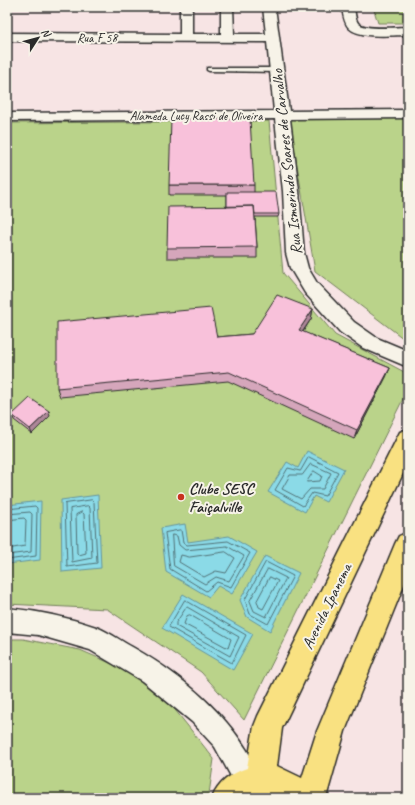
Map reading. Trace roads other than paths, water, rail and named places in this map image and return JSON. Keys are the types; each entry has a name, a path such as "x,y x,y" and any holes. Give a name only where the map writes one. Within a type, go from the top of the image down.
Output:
{"main road":[{"name":"Avenida Ipanema","path":"245,786 268,726 408,438"},
{"path":"311,798 331,731 408,544"},
{"path":"245,786 278,780 296,789 304,798"}],"street":[{"path":"186,7 186,38"},
{"path":"227,7 228,38"},
{"name":"Rua Ismerindo Soares de Carvalho","path":"269,7 283,115 291,191 295,253 299,268 311,288 347,327 370,343 408,359"},
{"path":"348,7 352,24 359,29 371,31 408,31"},
{"name":"Rua F 58","path":"7,36 272,38"},
{"name":"Alameda Lucy Rassi de Oliveira","path":"7,117 408,114"},
{"path":"7,620 38,623 95,639 151,672 201,713 224,738 245,786"}],"lane":[{"path":"209,69 276,70"}],"water":[{"path":"307,451 344,469 326,502 314,496 305,512 268,492 287,462 298,468"},
{"path":"98,495 101,568 62,572 61,500"},
{"path":"41,501 40,560 7,564 7,505"},
{"path":"185,524 188,542 229,536 257,552 232,594 218,586 209,597 166,572 161,528"},
{"path":"265,556 299,573 270,631 247,617 240,600"},
{"path":"183,594 253,634 233,670 162,628"}],"place":[{"name":"Clube SESC Faiçalville","path":"181,497"}]}
